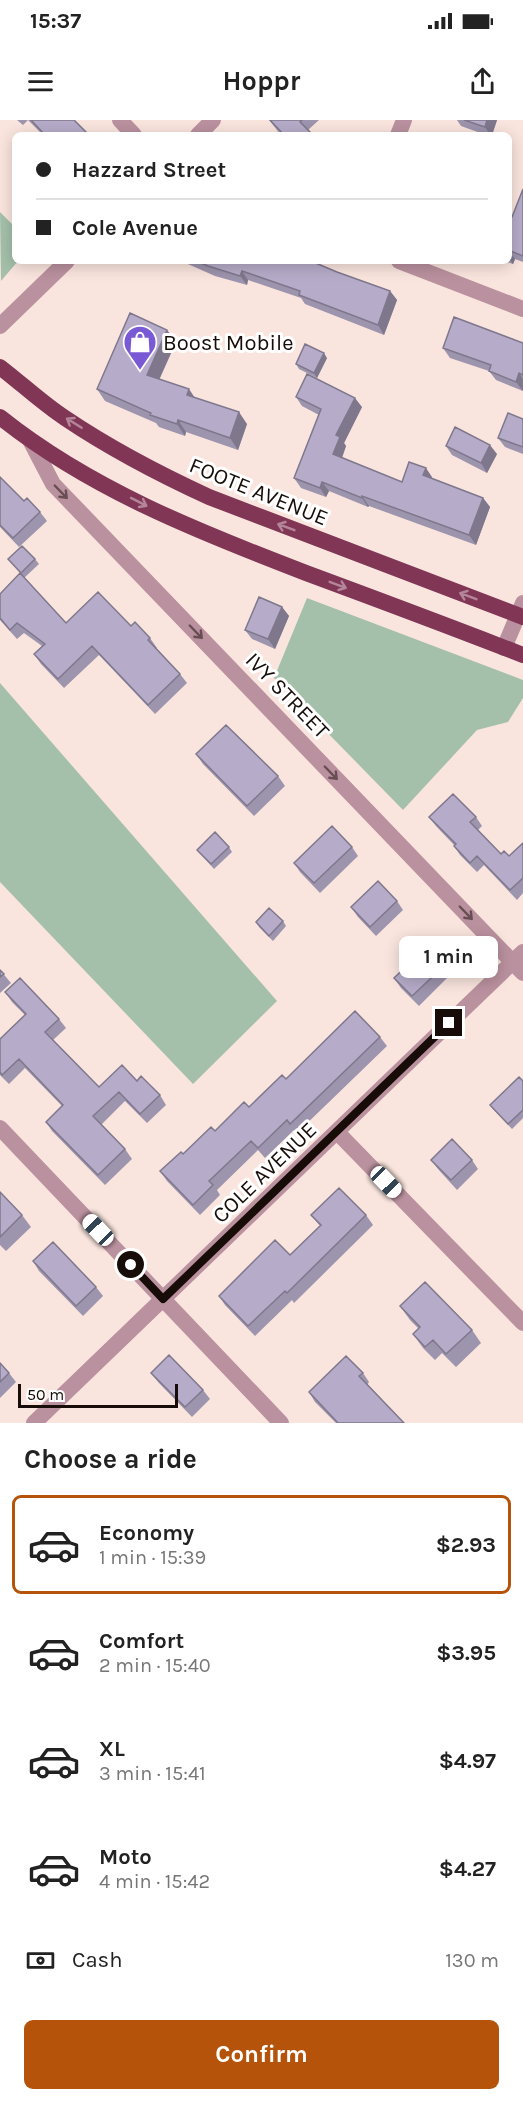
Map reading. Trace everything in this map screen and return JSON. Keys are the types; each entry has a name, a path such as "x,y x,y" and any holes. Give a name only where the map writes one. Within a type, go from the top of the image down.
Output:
{"highway":[{"name":"FOOTE AVENUE","path":"0,367 63,417 140,464 200,493 522,612"},
{"path":"0,417 31,442 93,479 162,514 222,540 523,655"}],"street":[{"path":"120,120 131,132"},
{"path":"201,132 213,120"},
{"path":"0,326 64,264"},
{"path":"407,264 523,309"},
{"name":"IVY STREET","path":"31,442 53,484 520,962"},
{"path":"504,648 522,612"},
{"name":"COLE AVENUE","path":"34,1423 338,1132 520,962"},
{"path":"0,1128 281,1423"},
{"path":"338,1132 523,1323"}],"green space":[{"path":"0,212 12,224 12,264 15,264 1,281"},
{"path":"307,598 523,680 523,698 508,722 477,730 403,810 274,678"},
{"path":"0,683 277,1001 193,1084 0,882"}],"building":[{"path":"31,120 74,120 86,132 42,132"},
{"path":"270,120 302,120 300,122 310,132 281,132"},
{"path":"464,120 487,120 485,127"},
{"path":"523,189 523,256 512,252 512,217"},
{"path":"203,264 318,264 390,291 378,325 299,295 300,291 242,271 240,276"},
{"path":"130,313 167,330 147,375 189,389 187,395 239,412 230,438 178,420 177,424 150,415 151,413 97,389"},
{"path":"454,317 523,343 523,375 519,373 516,382 489,371 491,365 443,348"},
{"path":"305,344 324,353 314,373 296,364"},
{"path":"307,374 355,398 336,435 340,437 333,454 402,482 409,462 426,468 423,475 483,498 469,535 322,482 320,488 294,478 321,409 296,397"},
{"path":"508,413 523,419 523,447 498,438"},
{"path":"455,427 490,445 481,463 446,446"},
{"path":"0,477 24,501 27,498 40,512 13,538 0,525"},
{"path":"22,546 35,559 21,573 8,559"},
{"path":"20,573 66,623 98,592 131,626 135,622 150,638 148,640 180,674 148,705 92,646 58,679 34,654 45,644 17,623 10,630 0,618 0,594"},
{"path":"259,597 282,607 268,639 245,630"},
{"path":"226,725 278,776 247,806 196,754"},
{"path":"453,794 476,817 470,822 501,854 504,851 509,856 523,843 523,878 510,890 477,856 470,863 454,846 456,844 429,817"},
{"path":"332,826 352,847 314,883 294,863"},
{"path":"215,832 229,847 211,864 197,850"},
{"path":"378,881 397,901 370,927 351,907"},
{"path":"269,908 283,921 269,936 256,922"},
{"path":"425,948 443,967 412,996 394,978"},
{"path":"20,978 59,1019 45,1032 99,1087 122,1065 137,1081 141,1076 160,1095 140,1114 119,1092 93,1116 125,1149 98,1175 46,1122 63,1105 19,1059 2,1075 0,1072 0,1039 26,1014 5,992"},
{"path":"355,1011 380,1037 290,1124 287,1120 258,1148 251,1141 209,1181 213,1185 193,1205 160,1171 181,1152 183,1154 211,1127 215,1131 244,1102 249,1107 282,1075 286,1079"},
{"path":"519,1077 523,1081 523,1110 508,1124 490,1105"},
{"path":"452,1139 472,1160 451,1180 431,1160"},
{"path":"339,1188 366,1215 287,1293 285,1291 248,1326 219,1296 275,1240 290,1255 321,1225 311,1215"},
{"path":"0,1192 22,1215 0,1237"},
{"path":"53,1242 96,1287 76,1306 33,1261"},
{"path":"425,1282 472,1330 446,1354 433,1340 425,1347 413,1334 420,1327 400,1306"},
{"path":"169,1355 203,1390 185,1407 151,1373"},
{"path":"346,1356 363,1373 359,1376 404,1423 338,1423 309,1392"},
{"path":"0,1363 9,1373 0,1382"}],"place":[{"name":"Boost Mobile","path":"140,371"}],"route":[{"path":"131,1265 163,1299 449,1023"}]}
